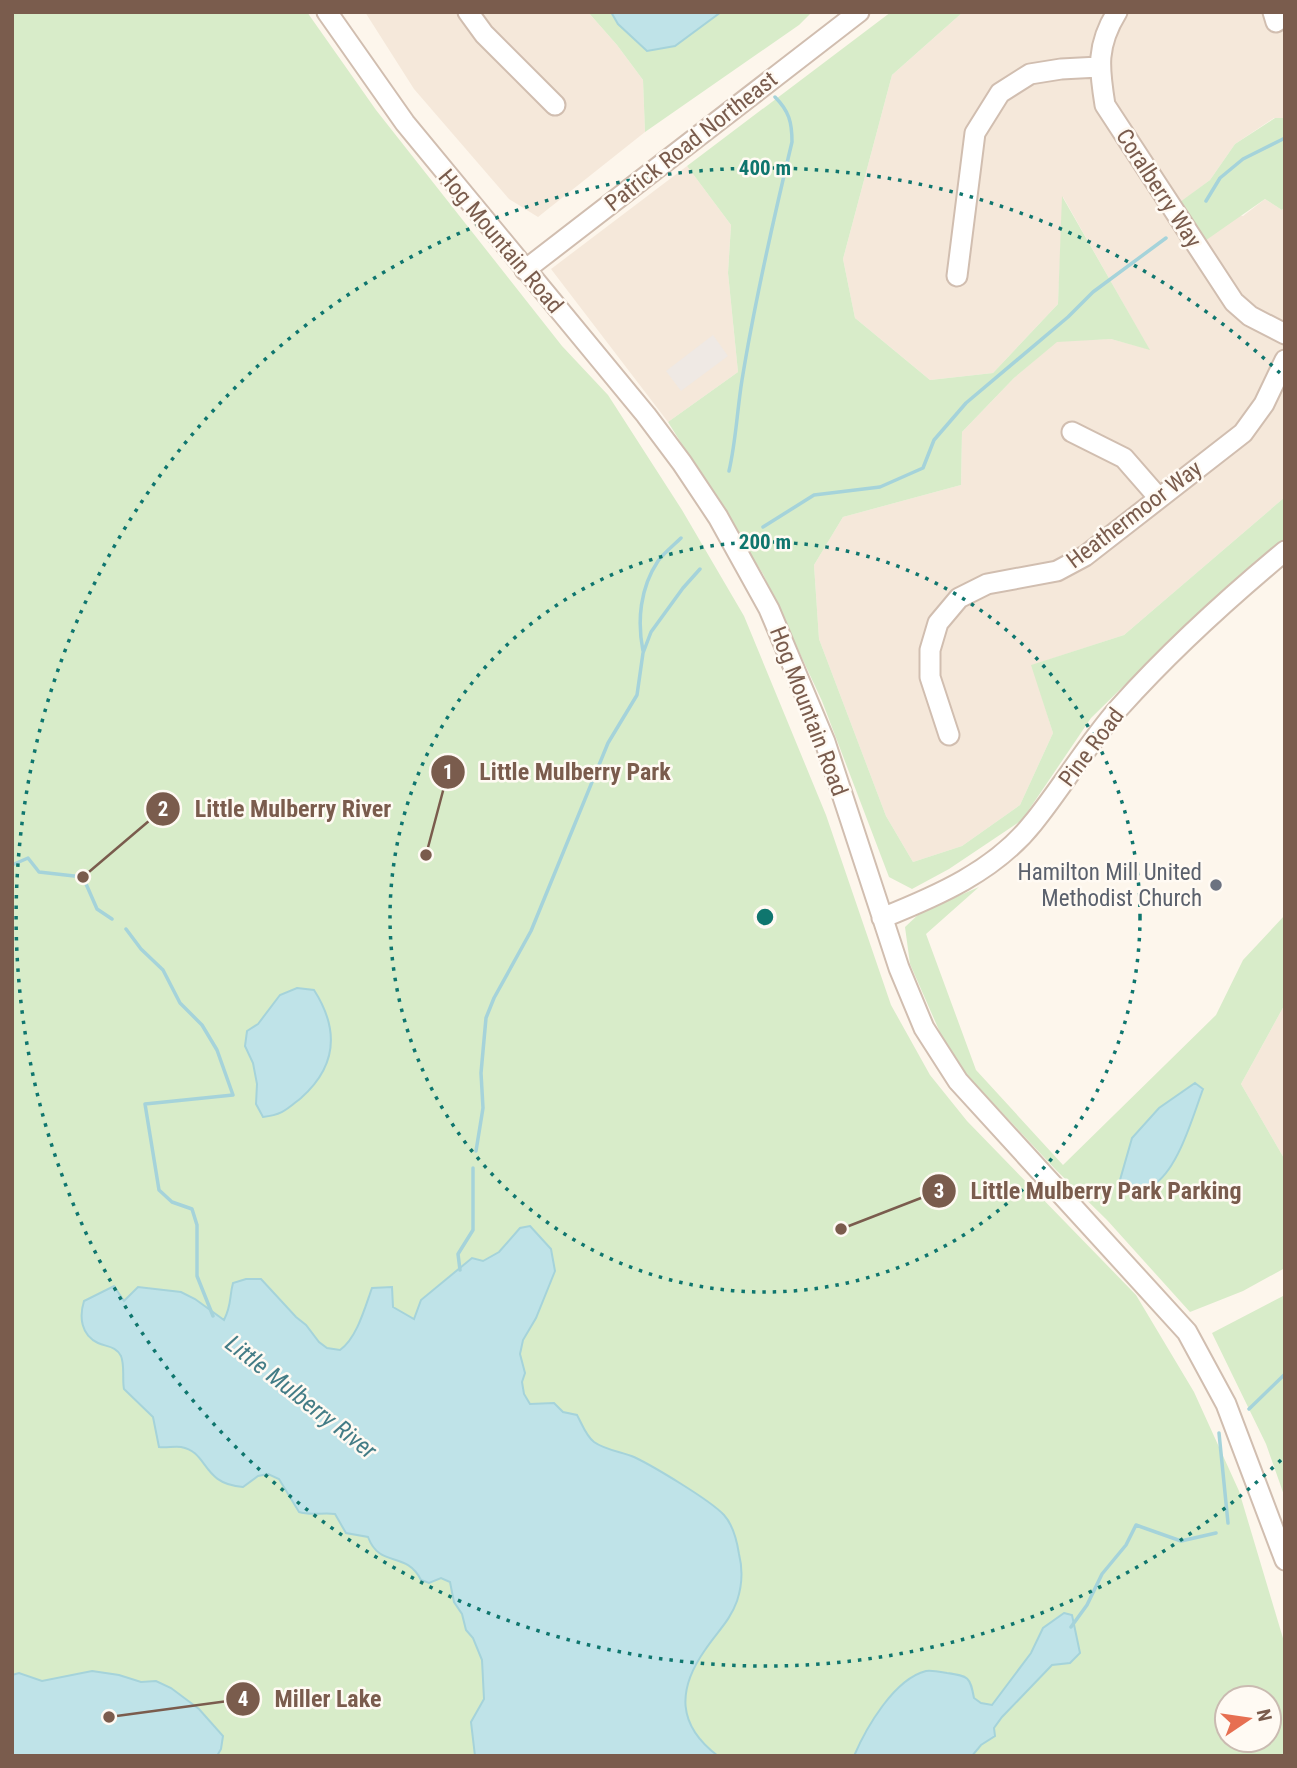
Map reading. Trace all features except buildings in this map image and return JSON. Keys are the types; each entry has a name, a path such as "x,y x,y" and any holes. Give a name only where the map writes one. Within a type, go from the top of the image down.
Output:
{"street":[{"name":"Hog Mountain Road","path":"327,12 405,123 646,415 718,517 769,609 824,742 882,918 924,1028 958,1081 1187,1332 1226,1404 1285,1560"},
{"path":"468,12 484,34 555,105"},
{"name":"Patrick Road Northeast","path":"525,270 859,12"},
{"name":"Coralberry Way","path":"1117,12 1103,40 1099,67 1105,105 1234,302 1250,316 1285,334"},
{"path":"957,276 975,133 1000,93 1030,74 1099,67"},
{"name":"Heathermoor Way","path":"949,735 930,677 930,650 938,623 959,598 987,584 1057,571 1084,556 1243,433 1264,404 1285,360"},
{"path":"1072,432 1124,458 1158,497"},
{"name":"Pine Road","path":"882,918 970,878 1013,845 1032,825 1117,710 1188,636 1285,551"}],"shaded area":[{"path":"365,12 588,12 643,80 645,132 538,217 509,199 414,89"},
{"path":"963,12 1285,12 1285,118 1274,118 1235,144 1210,180 1181,202 1243,216 1265,199 1282,210 1285,206 1285,497 1124,635 1032,665 1053,733 1020,805 962,846 913,862 886,816 819,639 814,565 843,517 961,485 962,432 1014,378 1057,341 1111,339 1149,349 1063,197 1058,304 993,373 930,380 855,318 843,259 892,75"},
{"path":"687,166 731,225 728,273 738,372 668,422 551,269"},
{"path":"713,335 728,356 681,391 666,371"},
{"path":"1285,1004 1285,1160 1241,1084"}],"green space":[{"path":"12,12 307,12 376,110 562,346 608,395 682,510 744,616 826,815 891,1005 930,1075 967,1121 1136,1295 1194,1392 1239,1491 1285,1645 1285,1756 12,1756"},
{"path":"588,12 611,12 618,24 675,46 721,12 812,12 799,25 645,132 643,80"},
{"path":"891,12 963,12 892,75 843,259 855,318 930,380 993,373 1058,304 1062,196 1150,350 1111,339 1057,342 1014,378 962,432 961,485 843,517 814,565 819,639 886,816 913,862 962,846 1020,805 1053,733 1031,665 1124,635 1285,497 1285,540 1198,613 1091,718 1022,820 949,869 912,889 889,877 822,701 763,574 668,422 738,372 728,273 731,225 687,166"},
{"path":"1275,118 1285,118 1285,206 1282,210 1265,199 1202,243 1180,202 1210,180 1235,144"},
{"path":"979,887 926,934 976,1070 1063,1165 1216,1015 1243,960 1285,915 1285,1004 1241,1084 1285,1160 1285,1268 1243,1291 1190,1312 1107,1220 964,1072 942,1037 910,964 905,927 921,912","holes":["1126,1161 1139,1189 1120,1180"]},
{"path":"1285,1295 1285,1498 1266,1444 1212,1333"}],"water":[{"path":"611,12 721,12 675,46 647,51 618,24"},
{"path":"297,988 314,990 322,1005 330,1033 328,1060 313,1086 301,1098 284,1111 263,1117 256,1104 257,1084 253,1063 245,1046 247,1031 258,1024 280,995"},
{"path":"1195,1083 1203,1089 1172,1165 1156,1183 1148,1187 1123,1186 1120,1180 1132,1138 1159,1108"},
{"path":"530,1226 551,1249 555,1271 536,1318 523,1340 520,1354 525,1373 522,1382 524,1394 530,1404 554,1403 563,1412 577,1415 594,1442 634,1457 694,1492 724,1515 734,1533 741,1572 737,1601 727,1621 696,1665 686,1693 688,1719 695,1732 718,1756 475,1756 471,1722 484,1699 482,1660 454,1602 450,1582 441,1578 429,1583 421,1580 408,1565 379,1553 368,1537 346,1533 335,1514 299,1512 279,1479 268,1474 258,1476 243,1487 229,1485 212,1474 190,1450 181,1447 159,1447 153,1417 124,1389 121,1356 114,1349 92,1340 83,1325 84,1301 114,1286 124,1301 138,1287 181,1292 224,1320 233,1283 246,1279 261,1279 319,1342 327,1348 340,1350 356,1330 372,1288 392,1287 393,1307 414,1319 421,1300 472,1258 483,1261 499,1252 520,1228"},
{"path":"1064,1613 1072,1615 1080,1653 1070,1663 1052,1665 1002,1717 994,1728 995,1736 981,1745 972,1756 854,1756 866,1732 892,1694 914,1676 926,1671 964,1677 970,1682 974,1698 981,1703 992,1705 1031,1653 1043,1628"},
{"path":"92,1671 141,1682 156,1681 171,1688 199,1709 223,1736 217,1756 12,1756 12,1675 19,1673 42,1681"}],"waterway":[{"path":"729,471 753,320 792,142 789,117 775,97"},
{"path":"1206,201 1220,178 1243,159 1285,138"},
{"path":"763,527 814,495 880,487 923,468 934,440 966,403 1068,317 1093,292 1166,238"},
{"path":"643,651 640,616 647,582 658,561 681,538"},
{"path":"476,1151 483,1108 481,1073 486,1018 531,931 608,743 637,695 643,653 651,632 700,569"},
{"name":"Little Mulberry River","path":"12,865 28,858 39,872 83,877 97,909 112,919"},
{"name":"Little Mulberry River","path":"126,929 141,949 163,970 180,1003 202,1025 217,1050 233,1095 145,1104 159,1190 172,1202 192,1209 197,1225 197,1276 213,1316"},
{"path":"460,1270 458,1254 473,1230 473,1168"},
{"path":"1249,1409 1285,1374"},
{"path":"1219,1433 1228,1523"},
{"path":"1071,1627 1087,1605 1102,1574 1126,1545 1136,1525 1181,1541 1216,1533"}],"place":[{"name":"Little Mulberry Park","path":"426,855"},
{"name":"Little Mulberry River","path":"83,877"},
{"name":"Hamilton Mill United Methodist Church","path":"1216,885"},
{"name":"Little Mulberry Park Parking","path":"841,1229"},
{"name":"Miller Lake","path":"109,1717"}]}
